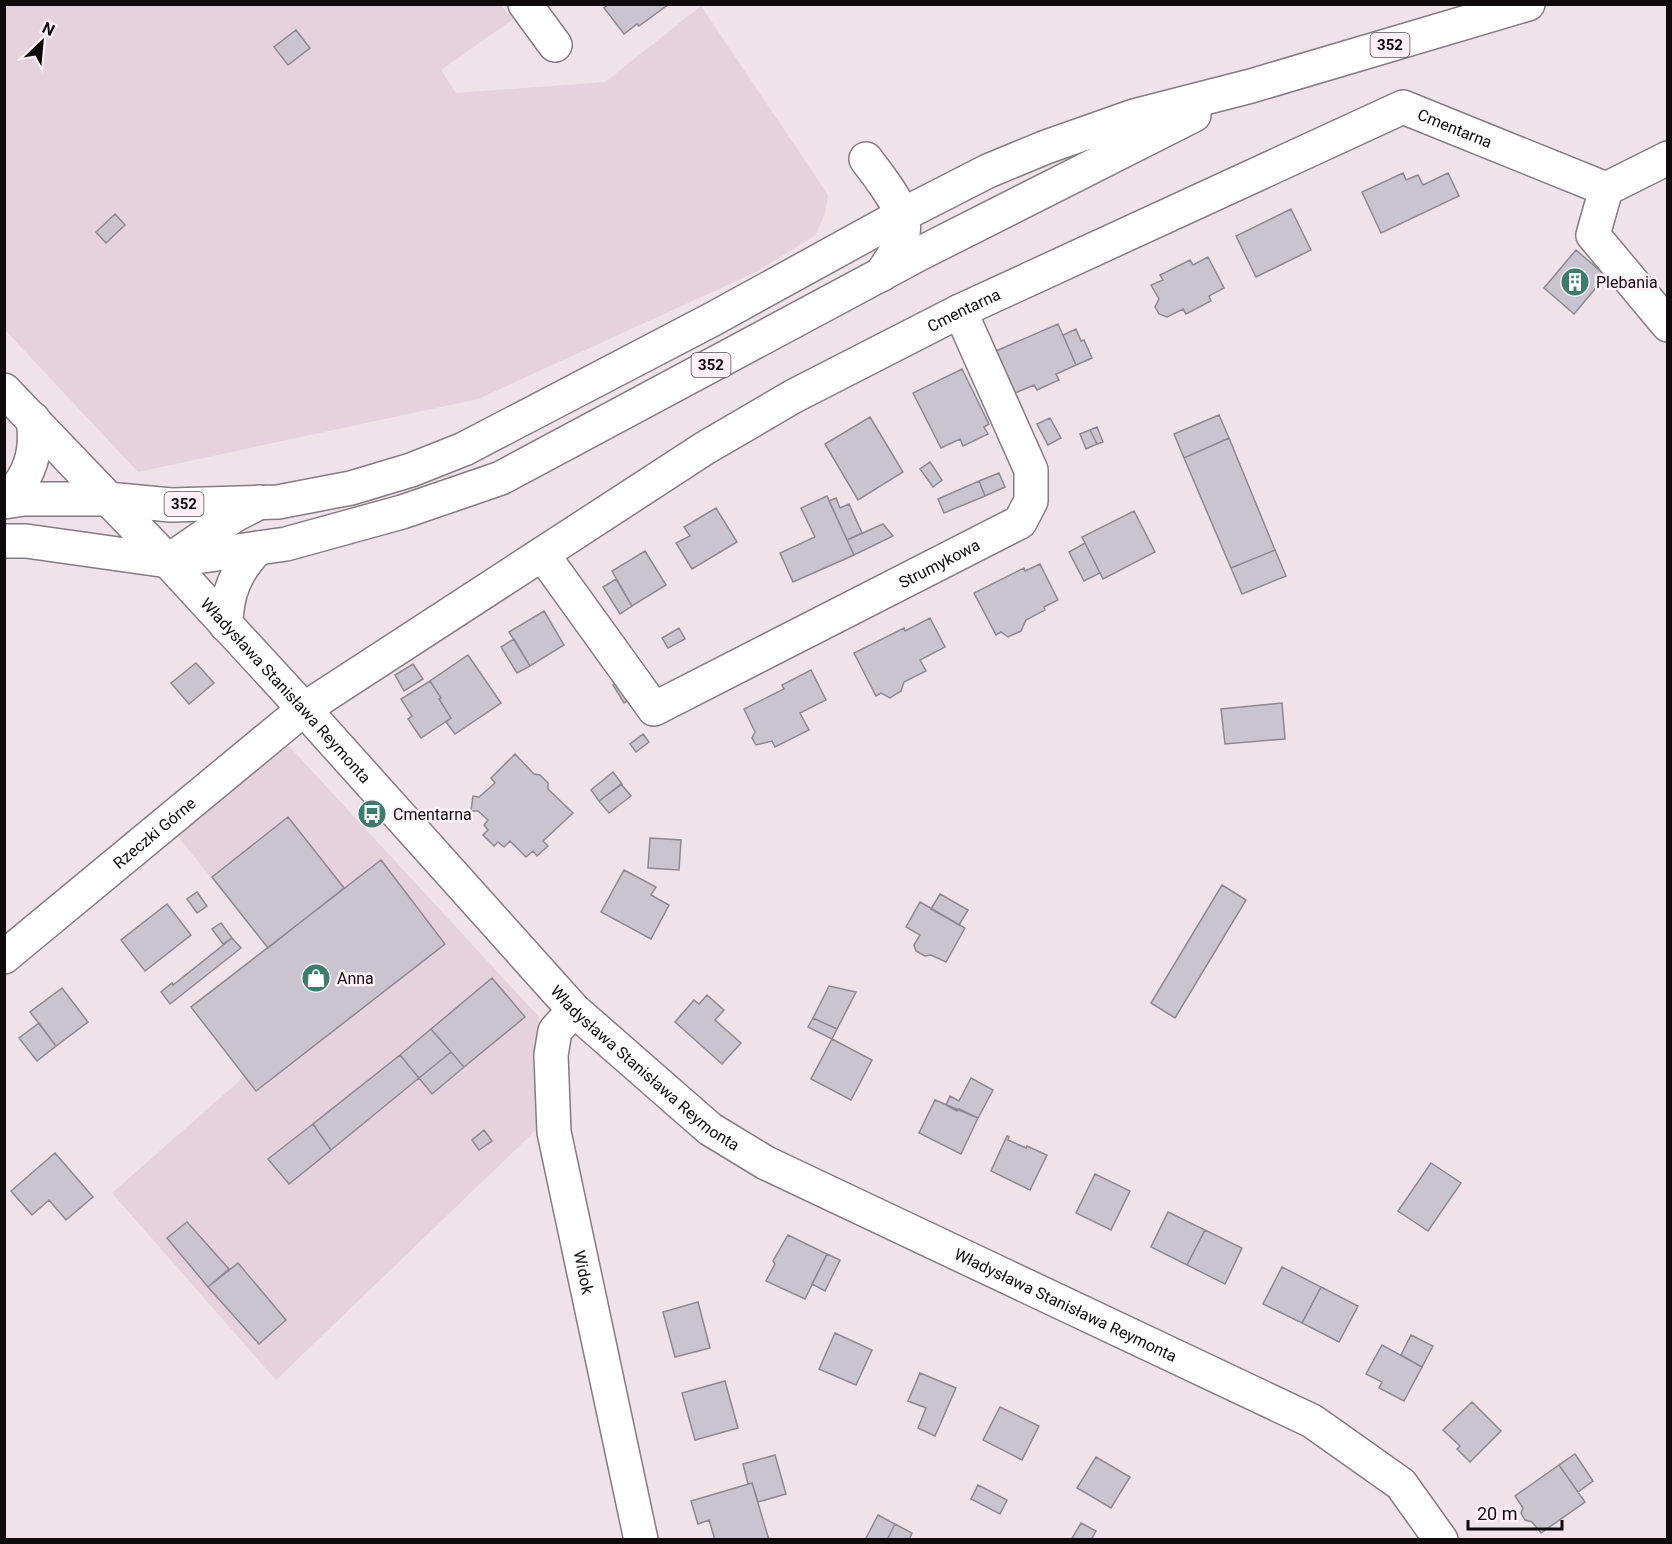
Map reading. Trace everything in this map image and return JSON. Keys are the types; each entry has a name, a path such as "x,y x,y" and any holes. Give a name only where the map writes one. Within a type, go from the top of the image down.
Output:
{"street":[{"path":"525,4 555,45"},
{"name":"352","path":"4,501 107,499 171,505 278,502 351,488 411,470 464,449 713,319 902,215 988,171 1046,147 1134,116 1251,86 1528,4"},
{"name":"352","path":"4,541 26,541 168,561 286,544 402,512 501,478 880,275 1251,86"},
{"name":"Cmentarna","path":"304,709 705,448 784,402 960,311 1403,106 1606,189"},
{"path":"1668,158 1606,189 1593,235 1668,325"},
{"path":"866,159 902,215 914,227 927,233 953,237"},
{"path":"880,275 900,245 904,231 902,215"},
{"name":"Strumykowa","path":"543,555 654,709 1020,522 1031,501 1031,470 960,311"},
{"name":"Władysława Stanisława Reymonta","path":"4,390 168,561 574,1010 710,1129 766,1163 1312,1421 1401,1484 1441,1539"},
{"path":"4,501 22,482 29,468 35,444 33,419"},
{"path":"168,561 235,514 260,502"},
{"path":"226,625 226,610 233,582 240,569 258,548"},
{"name":"Rzeczki Górne","path":"4,957 304,709"},
{"name":"Widok","path":"574,1010 555,1031 551,1054 555,1140 640,1539"}],"shaded area":[{"path":"5,5 501,5 513,19 441,70 456,93 605,82 701,6 828,195 825,213 816,235 756,272 478,399 138,472 5,330"},
{"path":"276,732 539,1017 543,1056 537,1129 276,1380 112,1193 245,1076 191,1007 268,948 167,823"}],"building":[{"path":"609,4 669,4 624,34 604,8"},
{"path":"296,30 310,48 288,65 274,47"},
{"path":"1403,173 1406,180 1418,175 1423,185 1448,173 1459,196 1381,233 1362,192"},
{"path":"1291,209 1311,250 1256,277 1236,236"},
{"path":"115,214 125,225 106,243 96,232"},
{"name":"Plebania","path":"1576,250 1606,276 1574,314 1544,288"},
{"path":"1208,257 1224,288 1209,296 1211,301 1186,314 1183,309 1167,317 1159,314 1155,307 1159,299 1151,285 1163,280 1160,275 1190,260 1193,265"},
{"path":"1058,324 1076,365 1056,374 1059,380 1037,390 1034,385 1015,393 996,351"},
{"path":"1076,329 1092,358 1076,365 1063,335"},
{"path":"962,369 989,424 984,427 988,434 963,446 960,439 941,448 913,393"},
{"path":"1219,415 1229,438 1184,458 1174,434"},
{"path":"870,417 903,472 858,500 825,444"},
{"path":"1050,418 1061,438 1048,445 1037,424"},
{"path":"1097,427 1103,442 1097,444 1090,430"},
{"path":"1090,430 1097,444 1086,449 1080,434"},
{"path":"1229,438 1275,550 1231,568 1184,458"},
{"path":"930,462 942,480 933,487 920,469"},
{"path":"999,473 1005,487 985,496 979,481"},
{"path":"979,481 985,496 944,513 938,499"},
{"path":"827,496 854,555 793,582 780,553 815,537 801,508"},
{"path":"836,498 840,508 849,504 862,533 847,540 829,501"},
{"path":"716,508 737,542 692,569 676,543 690,536 684,527"},
{"path":"1134,511 1155,552 1103,579 1082,537"},
{"path":"883,524 893,536 854,555 847,540"},
{"path":"1085,543 1100,573 1084,581 1069,552"},
{"path":"1275,550 1286,576 1242,594 1231,568"},
{"path":"645,551 666,585 632,606 612,571"},
{"path":"1040,564 1058,600 1026,620 1021,631 1008,637 1001,632 996,635 974,593 1024,568 1025,571"},
{"path":"616,579 632,606 620,614 603,587"},
{"path":"544,611 564,645 530,666 509,632"},
{"path":"930,618 945,647 920,660 926,671 904,682 901,691 890,698 881,693 876,696 854,653"},
{"path":"679,628 685,639 668,648 662,638"},
{"path":"514,639 530,666 517,673 501,647"},
{"path":"468,655 501,703 455,734 446,722 451,718 430,681"},
{"path":"196,663 214,683 189,704 171,683"},
{"path":"413,664 423,679 404,691 395,675"},
{"path":"811,670 826,700 800,713 809,730 775,747 772,741 756,745 752,738 755,732 744,709 784,689 782,685"},
{"path":"625,678 635,696 624,703 613,685"},
{"path":"430,681 451,718 421,738 408,719 412,716 401,699"},
{"path":"1282,703 1285,739 1225,744 1221,709"},
{"path":"643,734 649,742 636,752 630,744"},
{"path":"515,754 534,774 540,775 548,783 548,789 573,813 543,841 548,846 537,856 533,851 526,857 510,841 504,847 498,842 494,846 483,835 488,830 484,825 488,820 478,811 471,811 473,796 479,797 495,783 491,778"},
{"path":"613,772 622,784 599,801 591,790"},
{"path":"621,784 631,796 609,813 599,801"},
{"path":"288,817 344,888 268,948 212,877"},
{"path":"650,838 681,840 679,870 648,868"},
{"name":"Anna","path":"381,860 445,944 256,1091 191,1007"},
{"path":"624,870 656,887 651,895 669,905 651,939 601,912"},
{"path":"1222,885 1246,900 1175,1018 1151,1003"},
{"path":"197,892 207,906 197,913 187,899"},
{"path":"940,894 968,910 959,925 931,909"},
{"path":"920,902 965,928 946,962 916,951 914,945 920,935 906,927"},
{"path":"167,904 191,935 145,971 121,940"},
{"path":"221,923 232,938 223,944 212,929"},
{"path":"232,938 241,948 170,1004 161,992"},
{"path":"492,978 525,1017 464,1067 431,1029"},
{"path":"829,986 856,992 837,1029 813,1018"},
{"path":"62,988 88,1022 56,1046 30,1012"},
{"path":"707,995 724,1010 715,1020 741,1043 722,1064 675,1022 694,1000 699,1004"},
{"path":"813,1018 837,1029 832,1039 808,1027"},
{"path":"39,1023 56,1046 37,1061 19,1038"},
{"path":"431,1029 451,1052 419,1078 400,1055"},
{"path":"832,1039 872,1060 851,1100 811,1079"},
{"path":"451,1052 464,1067 432,1094 419,1078"},
{"path":"400,1055 419,1078 331,1150 313,1124"},
{"path":"971,1078 993,1090 978,1118 946,1105 950,1096 959,1101"},
{"path":"935,1100 978,1118 961,1154 919,1133"},
{"path":"313,1124 331,1150 289,1184 268,1159"},
{"path":"484,1130 492,1141 479,1150 472,1140"},
{"path":"1007,1136 1008,1140 1047,1155 1030,1190 991,1171"},
{"path":"55,1153 93,1197 66,1220 49,1200 32,1215 11,1191"},
{"path":"1431,1163 1461,1183 1428,1231 1398,1211"},
{"path":"1095,1174 1130,1191 1111,1230 1076,1213"},
{"path":"1168,1212 1205,1230 1187,1265 1151,1247"},
{"path":"187,1222 229,1269 208,1287 167,1238"},
{"path":"1205,1230 1242,1248 1225,1284 1187,1265"},
{"path":"788,1235 827,1254 805,1299 766,1281 775,1264 773,1261"},
{"path":"827,1254 840,1260 825,1291 812,1284"},
{"path":"238,1263 286,1320 259,1344 208,1287"},
{"path":"1282,1267 1321,1287 1302,1323 1263,1304"},
{"path":"1321,1287 1358,1306 1339,1342 1302,1323"},
{"path":"698,1302 710,1348 675,1357 663,1312"},
{"path":"835,1333 872,1350 856,1385 819,1369"},
{"path":"1411,1335 1433,1346 1422,1367 1401,1355"},
{"path":"1382,1345 1422,1367 1404,1401 1379,1388 1382,1382 1366,1374"},
{"path":"920,1373 956,1388 935,1436 918,1428 926,1408 908,1401"},
{"path":"725,1381 738,1428 695,1440 682,1393"},
{"path":"1472,1402 1501,1431 1470,1462 1457,1449 1460,1446 1443,1430"},
{"path":"1000,1407 1039,1426 1022,1460 983,1440"},
{"path":"1575,1454 1593,1481 1578,1492 1559,1465"},
{"path":"775,1455 786,1494 758,1502 752,1483 748,1484 743,1464"},
{"path":"1096,1457 1130,1477 1111,1508 1077,1488"},
{"path":"1559,1465 1585,1502 1541,1533 1532,1522 1525,1520 1521,1513 1523,1508 1515,1496"},
{"path":"752,1483 769,1540 715,1540 709,1520 698,1524 691,1501"},
{"path":"978,1485 1007,1500 1000,1514 971,1499"},
{"path":"878,1515 895,1524 887,1540 865,1540"},
{"path":"1081,1523 1096,1531 1091,1540 1071,1540"},
{"path":"895,1524 912,1533 909,1540 887,1540"}],"place":[{"name":"Plebania","path":"1575,282"},
{"name":"Cmentarna","path":"372,814"},
{"name":"Anna","path":"316,978"}]}
